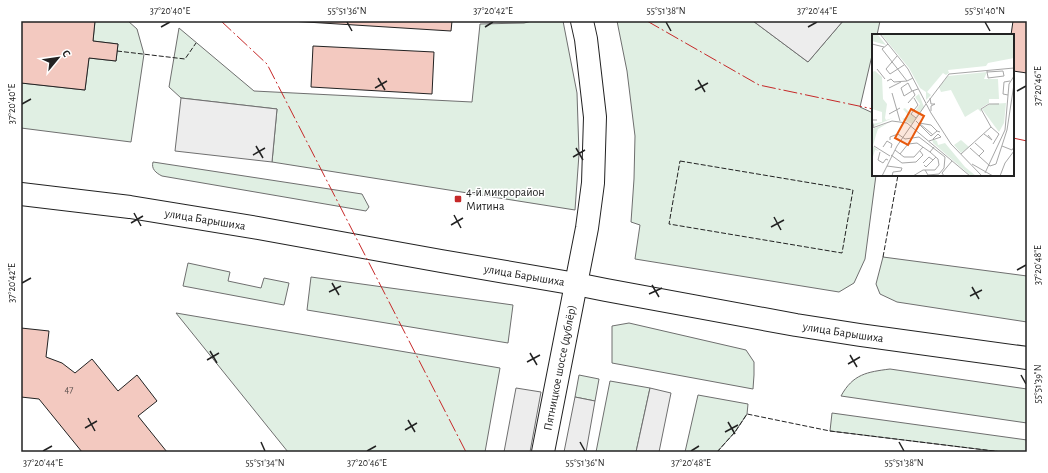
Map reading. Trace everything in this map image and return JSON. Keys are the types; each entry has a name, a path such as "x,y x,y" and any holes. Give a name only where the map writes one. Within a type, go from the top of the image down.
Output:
{"main road":[{"name":"Пятницкое шоссе (дублёр)","path":"543,452 587,228 593,183 595,117 586,39 582,21"},
{"name":"улица Барышиха","path":"21,194 130,207 576,284 796,325 1027,358"}],"green space":[{"path":"95,21 128,21 137,29 144,54 131,142 21,128 21,83 85,90 89,58 116,61 118,44 93,41"},
{"path":"532,21 563,21 577,93 579,154 575,210 272,162 277,109 181,98 169,87 179,28 254,91 472,102 480,24 524,23"},
{"path":"617,21 753,21 808,62 843,21 880,21 877,34 872,34 872,55 860,107 872,113 872,176 876,176 865,259 854,283 839,292 635,259 640,225 631,222 635,136 627,71"},
{"path":"153,162 362,194 369,207 366,211 162,176 154,170"},
{"path":"883,257 1027,276 1027,322 897,302 880,294 876,284"},
{"path":"188,263 230,272 228,281 261,288 264,278 289,283 284,305 183,286"},
{"path":"311,277 513,305 508,343 307,310"},
{"path":"176,313 500,368 485,452 288,452"},
{"path":"629,323 746,350 754,362 753,389 612,363 612,326"},
{"path":"890,369 1027,389 1027,423 841,396 850,383 861,375 874,371"},
{"path":"579,375 599,379 595,401 575,397"},
{"path":"610,381 650,388 636,452 596,452"},
{"path":"698,395 748,404 747,414 735,432 717,452 685,452"},
{"path":"832,413 1027,440 1027,452 1002,452 830,431"}],"shaded area":[{"path":"753,21 843,21 808,62"},
{"path":"181,98 277,109 272,162 175,151"},
{"path":"516,388 541,392 530,452 504,452"},
{"path":"650,388 671,393 659,452 636,452"},
{"path":"575,397 595,401 586,452 564,452"}],"building":[{"path":"21,21 95,21 93,41 118,44 116,61 89,58 85,90 21,83"},
{"path":"290,21 452,21 451,31"},
{"path":"1013,21 1027,21 1027,73 1014,71 1014,34 1011,34"},
{"path":"313,46 434,52 432,94 311,87"},
{"path":"21,328 49,331 46,357 62,363 75,373 92,359 118,391 137,375 157,401 138,416 167,452 82,452 39,399 21,397"}],"fence":[{"path":"117,51 185,59 196,43"},
{"path":"680,161 853,190 842,253 669,224 680,161"},
{"path":"883,257 898,176"},
{"path":"717,452 735,432 747,414 830,431 1002,452"}],"power":[{"path":"221,21 267,64 466,452"},
{"path":"647,21 759,85 872,109"},
{"path":"1014,138 1027,141"}],"place":[{"name":"4-й микрорайон Митина","path":"458,199"}]}
